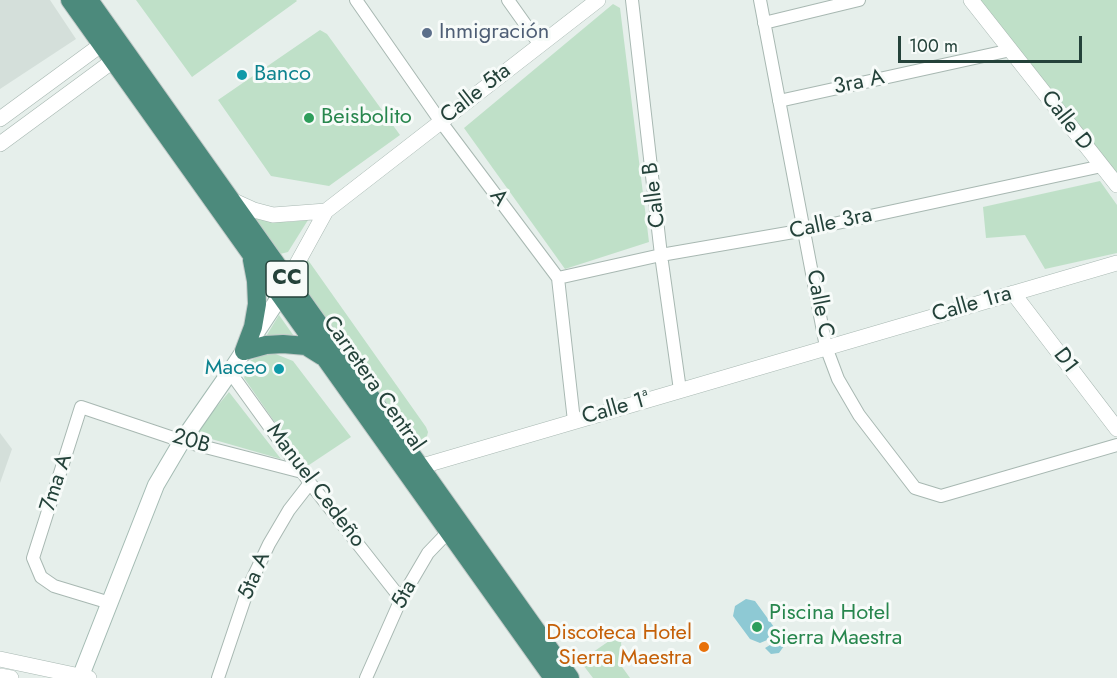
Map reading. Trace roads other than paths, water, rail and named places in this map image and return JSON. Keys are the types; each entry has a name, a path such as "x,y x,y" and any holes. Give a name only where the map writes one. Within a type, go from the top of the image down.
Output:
{"highway":[{"name":"Carretera Central","path":"70,0 108,39 245,244 284,287 454,527 570,678"},
{"name":"Carretera Central","path":"89,0 108,39"},
{"name":"Carretera Central","path":"120,56 232,200 326,358 412,469"},
{"path":"244,351 253,327 257,304 254,270 245,244"},
{"path":"244,351 266,345 283,344 306,346 326,358"},
{"name":"Carretera Central","path":"454,527 553,678"}],"main road":[{"path":"83,677 156,485 182,441 244,351 284,287"}],"street":[{"name":"A","path":"356,0 441,122 558,278"},
{"path":"508,0 540,45"},
{"name":"Calle 5ta","path":"326,211 598,0"},
{"name":"Calle B","path":"632,0 680,390"},
{"name":"Calle C","path":"760,0 826,346 838,379 866,424 915,488 941,496 1117,445"},
{"path":"764,23 835,3 859,0"},
{"name":"Calle D","path":"971,0 1117,185"},
{"path":"0,119 108,39"},
{"name":"3ra A","path":"779,101 1011,50"},
{"path":"0,144 120,56"},
{"name":"Calle 3ra","path":"558,278 662,255 805,230 1102,166"},
{"path":"232,200 254,210 273,215 326,211"},
{"path":"284,287 326,211"},
{"name":"Calle 1ra","path":"826,346 1117,263"},
{"path":"558,278 574,422"},
{"name":"D1","path":"1013,293 1117,429"},
{"name":"Calle 1ª","path":"412,469 826,346"},
{"name":"Manuel Cedeño","path":"230,372 310,483 400,599"},
{"name":"20B","path":"81,407 182,441 302,472"},
{"name":"7ma A","path":"81,407 33,558 41,577 54,586 110,603"},
{"name":"5ta A","path":"218,678 249,586 269,543 289,510 310,483"},
{"name":"5ta","path":"366,678 400,599 428,553 454,527"},
{"path":"534,651 546,678"},
{"path":"0,659 83,677"},
{"path":"0,676 11,678"}],"water":[{"name":"Piscina Hotel Sierra Maestra","path":"746,599 755,601 782,638 784,646 779,653 771,654 765,648 775,642 772,638 760,643 750,639 733,616 735,606"}],"place":[{"name":"Inmigración","path":"427,33"},
{"name":"Banco","path":"242,75"},
{"name":"Beisbolito","path":"309,118"},
{"name":"Maceo","path":"279,369"},
{"name":"Piscina Hotel Sierra Maestra","path":"757,627"},
{"name":"Discoteca Hotel Sierra Maestra","path":"704,647"}]}
